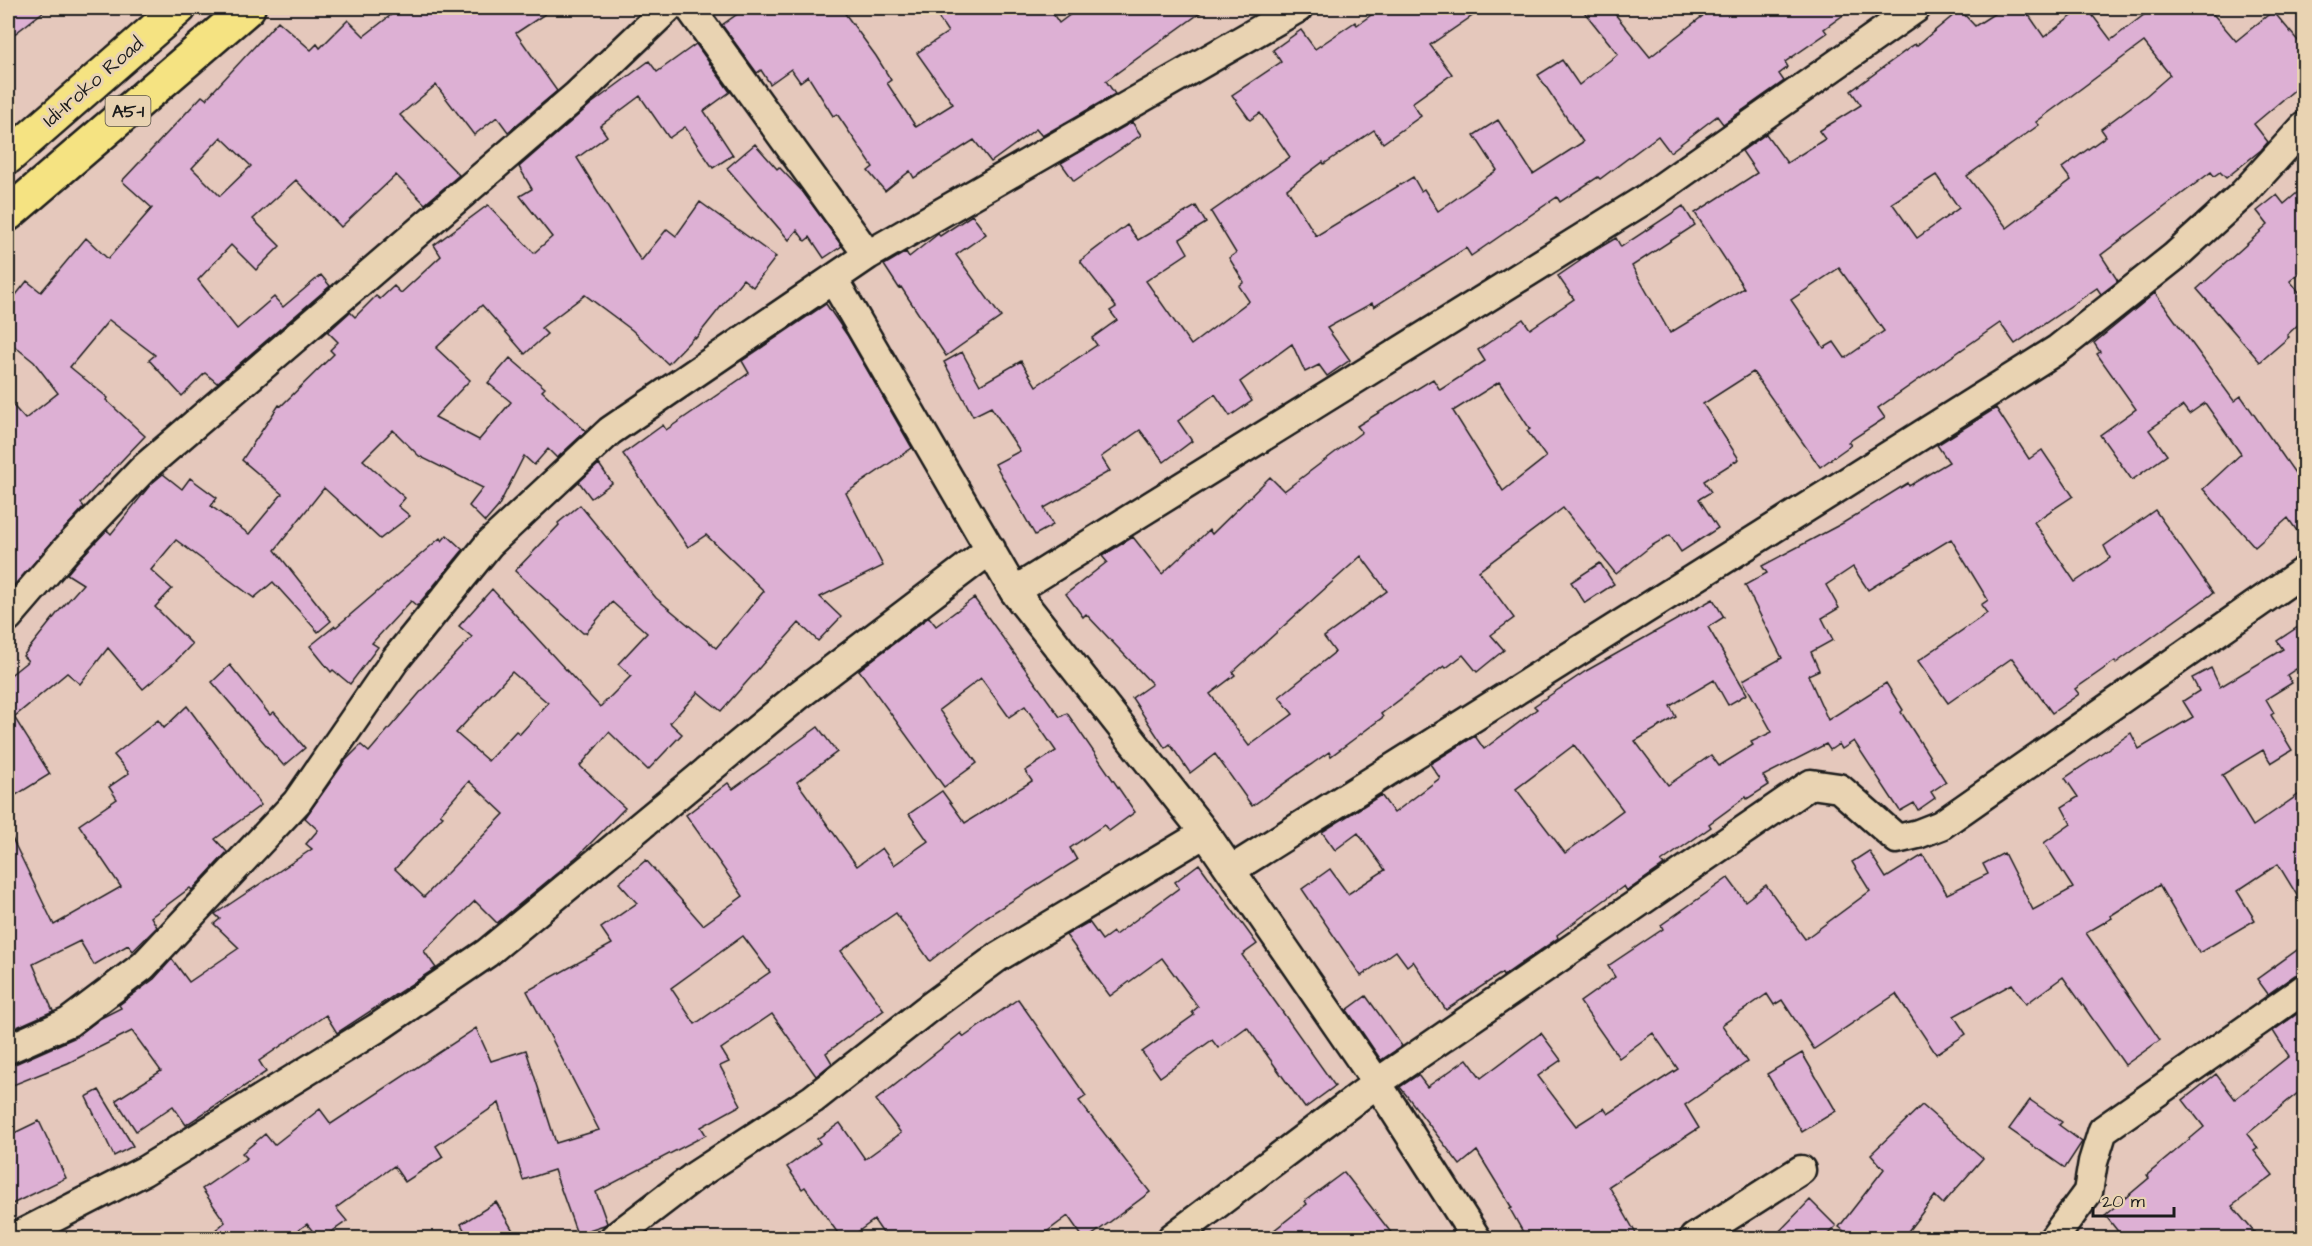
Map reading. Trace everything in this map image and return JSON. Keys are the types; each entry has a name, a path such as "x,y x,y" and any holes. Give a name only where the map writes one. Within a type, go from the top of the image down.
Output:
{"highway":[{"name":"Idi-Iroko Road","path":"8,157 179,8"},
{"name":"A5-1","path":"8,214 248,8"}],"street":[{"path":"8,617 65,550 144,468 577,95 668,8"},
{"path":"690,8 868,255"},
{"path":"8,1049 69,1022 143,966 297,802 395,660 489,544 610,431 868,255 1298,8"},
{"path":"1014,591 1647,198 1916,8"},
{"path":"1232,870 2058,349 2174,257 2243,194 2304,127"},
{"path":"833,279 1014,591 1232,870 1377,1083 1476,1239"},
{"path":"14,1239 144,1171 377,1028 487,953 799,695 991,549"},
{"path":"1172,1239 1377,1083 1811,784 1839,788 1897,839 1941,825 2304,571"},
{"path":"614,1239 696,1176 813,1099 998,957 1205,833"},
{"path":"2054,1239 2088,1192 2093,1162 2103,1130 2304,989"},
{"path":"1694,1239 1801,1170"}],"building":[{"path":"8,8 48,8 8,39"},
{"path":"400,8 554,8 516,33 557,91 508,132 497,117 474,135 436,85 400,115 459,175 425,204 396,175 341,227 296,180 253,219 280,246 256,270 231,245 198,280 237,329 274,297 283,307 321,275 330,286 217,383 205,373 182,396 149,360 155,355 109,320 70,367 108,398 106,400 145,436 81,503 84,507 8,592 8,400 25,419 58,393 34,362 8,341 8,305 27,281 41,292 86,238 108,259 152,208 122,181 202,96 206,99 278,21 311,50 317,44 320,48 348,20 364,36","holes":["221,137 251,166 220,196 192,168"]},
{"path":"746,8 841,8 876,56 891,80 887,83 916,127 953,104 917,53 948,32 932,8 1049,8 1059,23 1079,8 1207,8 1106,81 1115,94 1042,136 1036,129 991,162 974,140 914,178 910,171 885,191 868,171 873,167 837,114 833,116 808,76 800,82 791,69 770,84 761,70 757,73 722,25"},
{"path":"1381,8 1484,8 1430,45 1452,74 1412,103 1421,116 1383,143 1374,130 1324,164 1323,162 1287,189 1316,236 1413,177 1421,191 1424,189 1438,211 1497,170 1474,135 1498,120 1533,174 1583,142 1538,75 1562,60 1579,85 1618,54 1581,8 1610,8 1650,57 1713,8 1853,8 1824,29 1827,33 1785,62 1788,67 1779,74 1784,81 1723,124 1717,116 1670,152 1658,136 1600,179 1598,177 1560,202 1557,197 1471,256 1466,248 1374,307 1372,303 1327,328 1350,360 1327,376 1319,365 1305,372 1292,344 1240,382 1252,401 1230,416 1215,394 1178,421 1192,441 1164,462 1140,430 1101,457 1110,471 1044,508 1053,525 1035,535 995,464 1020,451 991,407 973,416 944,362 962,352 980,385 1021,361 1036,386 1097,345 1092,338 1117,320 1110,311 1116,307 1080,261 1127,225 1138,240 1196,206 1206,223 1180,239 1188,253 1146,281 1191,345 1249,301 1239,286 1244,282 1229,258 1236,253 1211,212 1290,157 1260,113 1250,120 1232,95 1281,62 1273,50 1301,30 1315,49 1355,22 1357,25"},
{"path":"2003,8 2024,8 2044,37 2083,8 2087,8 2111,40 2153,8 2208,8 2236,41 2273,11 2304,48 2304,82 2254,124 2268,142 2261,150 2226,178 2220,172 2214,176 2211,172 2101,255 2118,281 2101,294 2097,288 2015,344 2000,323 1878,408 1885,418 1848,442 1851,445 1820,467 1753,372 1703,404 1739,459 1704,481 1711,492 1699,499 1718,528 1681,552 1670,535 1651,546 1616,574 1563,508 1479,571 1514,618 1491,635 1504,650 1477,672 1463,655 1446,668 1444,666 1381,714 1383,717 1331,756 1329,752 1252,806 1215,754 1190,773 1170,744 1165,748 1132,698 1152,684 1086,614 1083,617 1066,594 1107,562 1102,556 1133,537 1162,574 1209,530 1212,534 1270,477 1284,491 1362,432 1357,426 1433,379 1440,390 1485,361 1478,350 1523,319 1530,329 1574,299 1558,276 1579,260 1616,238 1621,247 1683,206 1695,225 1632,266 1670,333 1744,288 1695,213 1757,173 1742,151 1766,134 1787,163 1825,139 1819,131 1861,105 1851,91 1915,44 1916,46 1960,10 1975,26","holes":["2144,42 2170,75 2101,129 2106,136 2062,168 2071,180 2007,228 1967,176 2039,125 2036,122","1936,175 1959,208 1917,238 1892,203","1839,268 1884,331 1845,358 1834,342 1824,348 1791,300","1499,382 1530,429 1527,431 1546,457 1503,491 1453,411","1361,556 1387,591 1324,637 1335,652 1279,697 1293,714 1249,746 1210,694 1235,675 1233,672"]},
{"path":"696,44 730,92 704,111 733,155 713,168 685,127 669,138 640,96 600,126 607,136 577,158 641,261 667,229 676,236 700,202 776,257 753,287 743,279 696,338 694,337 668,364 632,330 585,295 541,328 547,334 525,354 482,305 436,348 470,380 435,417 479,440 511,402 488,383 510,358 545,388 542,391 586,431 557,458 548,449 534,465 524,456 498,507 485,522 469,506 483,488 419,456 393,430 363,460 405,498 398,506 410,516 380,539 324,488 275,550 331,621 318,632 273,582 254,598 176,540 151,570 172,589 155,607 192,644 174,663 143,689 108,648 80,684 67,673 14,717 50,774 8,800 8,677 28,661 23,656 83,584 67,574 77,562 107,530 111,534 151,484 163,474 182,489 190,478 217,498 211,506 249,534 282,494 242,460 279,405 281,406 334,354 330,350 338,342 328,332 350,312 355,317 376,296 380,299 394,286 401,293 441,256 434,245 488,205 534,253 552,237 520,196 532,189 519,167 591,104 649,61 657,72"},
{"path":"1132,122 1141,135 1074,181 1061,163"},
{"path":"755,144 777,169 779,167 803,192 842,246 824,258 810,237 805,241 797,230 789,240 727,168"},
{"path":"2304,187 2304,269 2290,281 2304,298 2304,319 2287,335 2289,337 2260,362 2197,289 2268,225 2257,211 2277,195 2284,204"},
{"path":"972,215 986,234 956,255 1001,317 946,356 884,265 906,252 909,257 938,234 940,236"},
{"path":"2155,293 2234,401 2241,396 2304,486 2304,541 2288,518 2255,547 2203,489 2241,454 2205,403 2189,414 2183,406 2149,430 2167,455 2132,480 2100,435 2136,409 2097,354 2100,352 2094,343"},
{"path":"826,304 847,335 912,448 846,493 883,566 820,597 841,617 818,641 799,623 721,711 698,692 670,723 682,734 648,770 609,732 580,766 625,808 580,854 497,923 475,901 424,951 436,968 337,1033 326,1015 259,1061 266,1072 186,1125 173,1106 136,1131 116,1100 161,1071 132,1031 68,1063 8,1087 8,1065 76,1037 101,1018 121,1008 119,1005 154,979 172,959 189,982 239,948 214,924 220,919 215,914 312,849 306,844 318,830 305,818 345,761 361,745 369,752 423,689 472,637 459,626 492,589 600,707 631,676 618,664 647,633 612,602 586,633 583,633 515,571 559,525 558,523 580,505 656,598 716,648 764,591 706,535 688,547 623,454 663,425 666,430 749,373 742,361","holes":["512,672 548,703 520,734 516,731 488,761 456,733","469,781 504,814 424,897 395,869 443,816 440,814"]},
{"path":"1996,408 2029,459 2042,450 2073,496 2034,522 2075,582 2110,558 2104,546 2155,510 2213,593 2116,663 2115,661 2075,689 2079,694 2052,713 2012,658 1948,703 1918,661 1987,613 1981,605 1988,600 1951,539 1868,590 1853,567 1826,585 1839,608 1822,618 1833,640 1811,652 1819,670 1808,675 1828,720 1886,683 1903,710 1901,712 1946,782 1931,792 1935,798 1918,810 1914,803 1900,811 1854,741 1842,749 1839,744 1830,750 1826,744 1763,776 1769,785 1747,799 1746,797 1709,824 1711,827 1661,862 1664,865 1627,891 1624,886 1557,935 1558,938 1503,976 1502,973 1446,1010 1413,961 1407,966 1396,951 1361,976 1302,889 1330,869 1348,894 1385,870 1358,833 1335,850 1322,832 1381,795 1394,813 1440,778 1430,764 1475,736 1484,749 1537,709 1534,706 1586,671 1713,599 1724,617 1708,627 1747,694 1728,705 1714,680 1670,706 1676,717 1635,741 1668,785 1711,755 1719,766 1753,745 1751,742 1772,732 1743,680 1782,658 1745,585 1767,573 1762,566 1949,462 1937,445","holes":["1574,745 1623,810 1565,853 1516,789"]},
{"path":"599,464 612,483 591,498 579,482"},
{"path":"447,535 463,550 417,606 411,601 372,643 378,647 350,684 333,670 331,672 310,646 336,627 440,538 442,541"},
{"path":"1600,563 1614,584 1585,603 1571,582"},
{"path":"974,598 1060,717 1067,713 1135,812 1109,831 1104,825 1070,848 1077,860 986,917 930,961 896,913 841,951 884,1010 826,1053 832,1063 816,1076 772,1014 721,1049 729,1062 720,1066 741,1105 701,1127 706,1135 596,1192 607,1223 604,1225 577,1234 554,1170 523,1180 499,1103 436,1146 443,1157 405,1182 394,1166 336,1208 347,1221 321,1239 307,1224 286,1239 205,1239 225,1222 202,1189 247,1158 242,1153 265,1134 274,1145 320,1109 331,1124 476,1028 491,1061 526,1050 556,1143 599,1130 527,991 612,944 601,928 637,903 619,883 646,860 703,925 743,896 686,815 728,783 733,789 818,727 837,752 797,782 857,866 882,848 894,865 928,841 909,814 942,791 965,823 1032,781 1025,771 1056,751 1025,706 1009,717 981,678 939,710 977,763 944,787 859,670 929,617 936,626","holes":["743,936 770,972 695,1024 671,988"]},
{"path":"2304,623 2304,681 2296,669 2287,675 2292,683 2266,699 2274,713 2271,715 2292,750 2271,763 2263,750 2222,775 2253,826 2304,791 2304,907 2278,864 2237,891 2255,920 2199,953 2159,885 2086,933 2160,1040 2125,1065 2063,977 2026,1004 2012,984 1954,1016 1966,1034 1936,1054 1896,994 1814,1049 1782,1000 1774,1005 1767,994 1722,1025 1747,1062 1685,1105 1699,1128 1609,1186 1639,1239 1527,1239 1510,1209 1512,1208 1477,1151 1460,1165 1400,1087 1418,1075 1427,1087 1467,1059 1481,1078 1541,1033 1561,1060 1538,1076 1576,1126 1604,1108 1608,1114 1678,1069 1653,1033 1619,1058 1580,1002 1615,977 1608,966 1663,929 1661,925 1728,878 1745,901 1766,885 1805,939 1870,891 1852,862 1869,851 1886,878 1923,855 1947,894 1988,874 1983,864 2004,853 2033,910 2073,888 2044,843 2071,824 2062,807 2078,797 2065,778 2131,733 2139,749 2193,717 2183,701 2199,691 2192,678 2211,668 2220,687 2283,649 2277,641"},
{"path":"230,665 270,715 274,712 305,748 284,766 212,682"},
{"path":"187,706 261,805 215,839 227,852 192,890 190,888 151,917 157,927 133,951 128,945 94,965 80,941 33,964 53,1011 8,1031 8,830 54,925 121,887 79,825 117,799 109,787 129,773 114,755 158,720 164,728"},
{"path":"1199,864 1257,944 1242,955 1335,1086 1305,1108 1247,1027 1218,1048 1212,1040 1160,1077 1142,1052 1194,1015 1192,1012 1198,1007 1162,958 1110,996 1066,935 1089,922 1102,940 1113,932 1115,935 1179,888 1175,882"},
{"path":"2304,945 2304,973 2295,975 2268,994 2257,979"},
{"path":"1366,996 1402,1046 1381,1060 1347,1010"},
{"path":"1018,999 1086,1096 1079,1101 1150,1192 1087,1239 1084,1239 1068,1216 1037,1239 887,1239 874,1220 848,1239 842,1239 805,1187 802,1189 787,1167 820,1143 817,1139 840,1123 865,1159 901,1133 876,1100 961,1033 964,1037"},
{"path":"2304,1009 2304,1088 2247,1134 2258,1148 2254,1151 2273,1175 2232,1206 2260,1239 2124,1239 2105,1215 2149,1178 2147,1175 2204,1127 2183,1100 2216,1074 2235,1099 2289,1056 2273,1031"},
{"path":"1802,1053 1836,1111 1802,1132 1767,1074"},
{"path":"99,1090 133,1146 114,1156 86,1097"},
{"path":"2030,1100 2062,1122 2059,1125 2082,1142 2065,1168 2009,1129"},
{"path":"1922,1105 1983,1158 1943,1204 1935,1196 1902,1239 1854,1239 1839,1227 1884,1169 1871,1154"},
{"path":"39,1121 66,1178 8,1206 8,1136"},
{"path":"1344,1172 1396,1239 1263,1239 1307,1204 1305,1201"},
{"path":"1810,1200 1836,1226 1823,1239 1772,1239"},
{"path":"496,1202 518,1239 469,1239 461,1224"}]}
